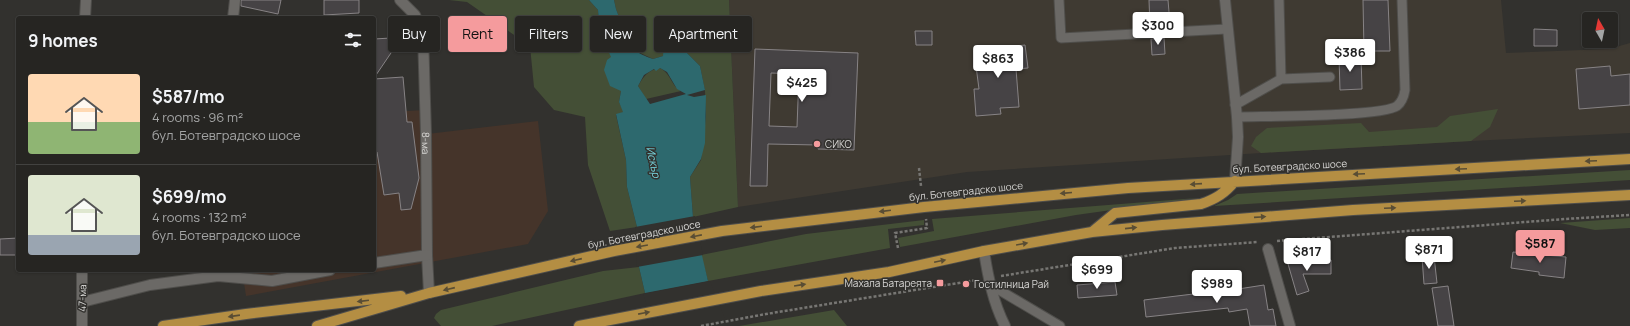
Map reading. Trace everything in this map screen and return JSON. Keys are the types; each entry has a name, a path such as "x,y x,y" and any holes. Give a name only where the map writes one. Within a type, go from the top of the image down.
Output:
{"main road":[{"name":"бул. Ботевградско шосе","path":"317,326 429,293 614,251 722,231 1027,196 1235,181 1630,159"},
{"path":"1092,232 1115,213 1201,204 1211,201 1221,196 1235,181"},
{"path":"579,326 761,291 889,272 984,251 1092,232 1353,210 1630,195"},
{"path":"164,326 246,314 429,293"}],"street":[{"path":"85,16 86,0"},
{"path":"233,16 235,0"},
{"name":"8-ма","path":"400,0 415,15 423,34 429,293"},
{"path":"1225,0 1237,117 1238,137 1235,181"},
{"path":"1271,245 1290,326"},
{"path":"984,251 989,281 998,313 1005,326"},
{"path":"376,263 427,255"},
{"name":"47-ма","path":"82,272 82,326"},
{"path":"82,302 150,285 218,276 242,274 272,281 319,272"}],"lane":[{"path":"1059,0 1061,38 1227,29"},
{"path":"1279,0 1281,78"},
{"path":"1237,117 1360,113 1390,109 1396,106 1401,102 1405,90 1402,0"},
{"path":"1235,105 1281,78 1330,77"},
{"path":"989,281 1060,326"}],"path":[{"path":"919,168 921,186"},
{"path":"1271,245 1566,219 1630,215"},
{"path":"898,248 895,233 927,228 925,218"},
{"path":"701,326 906,291 989,281 1175,248 1259,242"},
{"path":"905,286 906,291"}],"shaded area":[{"path":"729,0 1501,0 1506,53 1609,49 1618,48 1618,46 1630,43 1630,133 1261,153 967,172 738,207 731,52 752,52 752,16 730,16"},
{"path":"425,110 427,134 538,121 548,211 528,244 246,296 242,272 376,272 376,113"}],"green space":[{"path":"449,0 589,0 598,10 598,16 590,16 590,52 609,52 611,55 621,91 619,102 624,112 616,115 626,160 627,187 637,227 610,231 588,165 585,117 554,110 534,87 531,52 582,52 582,16 515,16 515,36 507,30 507,16 487,16 467,2"},
{"path":"614,0 729,0 730,16 654,16 654,52 731,52 738,207 693,217 690,177 701,160 706,116 705,91 700,66 687,53 663,56 653,59 638,52 646,52 646,16 619,16"},
{"path":"660,68 681,91 646,99 638,86 647,74 652,70"},
{"path":"1498,109 1490,127 1471,141 1261,153 1251,146 1256,137 1267,128 1361,123 1369,132 1437,127 1450,116"},
{"path":"1630,170 1630,180 1214,206 1237,194"},
{"path":"1197,198 1076,215 900,247 898,238 934,231 932,219"},
{"path":"1630,218 1630,228 1595,230 1560,223"},
{"path":"924,220 924,225 888,229 890,248 708,281 701,255 806,234"},
{"path":"639,267 645,293 492,326 441,326 434,318 441,310 603,271"},
{"path":"834,310 847,326 739,326"}],"water":[{"path":"589,0 614,0 619,16 598,16 598,10"},
{"name":"Искър","path":"609,52 637,52 653,59 663,56 663,52 686,52 700,66 705,90 687,95 694,97 706,95 705,143 701,159 690,177 693,217 708,281 645,293 639,267 637,227 627,187 626,160 616,114 623,112 619,102 621,91 610,86 604,70 607,60 611,57","holes":["660,68 667,72 677,89 686,94 650,104 638,86 644,75 654,69 656,71"]}],"pier":[{"path":"695,216 703,255 637,267 635,227"},
{"path":"710,281 728,326 654,326 643,294"}],"building":[{"path":"241,0 281,0 278,14 241,6"},
{"path":"324,0 359,0 359,13 324,15"},
{"path":"1149,0 1168,0 1170,24 1150,27"},
{"path":"1363,0 1388,0 1390,51 1364,51"},
{"path":"1534,29 1557,30 1557,46 1534,46"},
{"path":"915,31 932,31 932,45 916,45"},
{"path":"388,38 388,52 392,52 376,75 376,39"},
{"path":"1164,38 1165,54 1152,55 1151,39"},
{"path":"1025,45 1028,68 1016,69 1019,107 1000,108 1001,114 976,116 974,89 979,89 974,51"},
{"path":"755,49 858,53 854,150 818,149 818,145 768,144 767,186 750,186","holes":["771,73 799,74 797,127 769,126"]},
{"path":"1361,56 1362,89 1340,90 1339,57"},
{"path":"1610,66 1611,76 1630,74 1630,105 1579,109 1576,69"},
{"path":"403,77 407,122 412,122 419,178 411,209 401,210 399,193 384,195 376,152 376,79"},
{"path":"16,238 16,255 0,255 0,239"},
{"path":"1513,252 1566,257 1564,278 1539,275 1539,272 1511,268"},
{"path":"1434,256 1437,283 1424,284 1422,257"},
{"path":"1300,260 1331,260 1331,274 1303,274 1309,291 1297,295 1288,264"},
{"path":"1115,282 1117,295 1078,298 1077,285"},
{"path":"1264,285 1268,310 1273,309 1276,326 1250,326 1247,309 1229,312 1228,308 1146,317 1144,300 1219,292"},
{"path":"1448,286 1454,326 1438,326 1432,288"}],"place":[{"name":"СИКО","path":"817,144"},
{"name":"Махала Батареята","path":"940,283"},
{"name":"Гостилница Рай","path":"966,284"}]}
